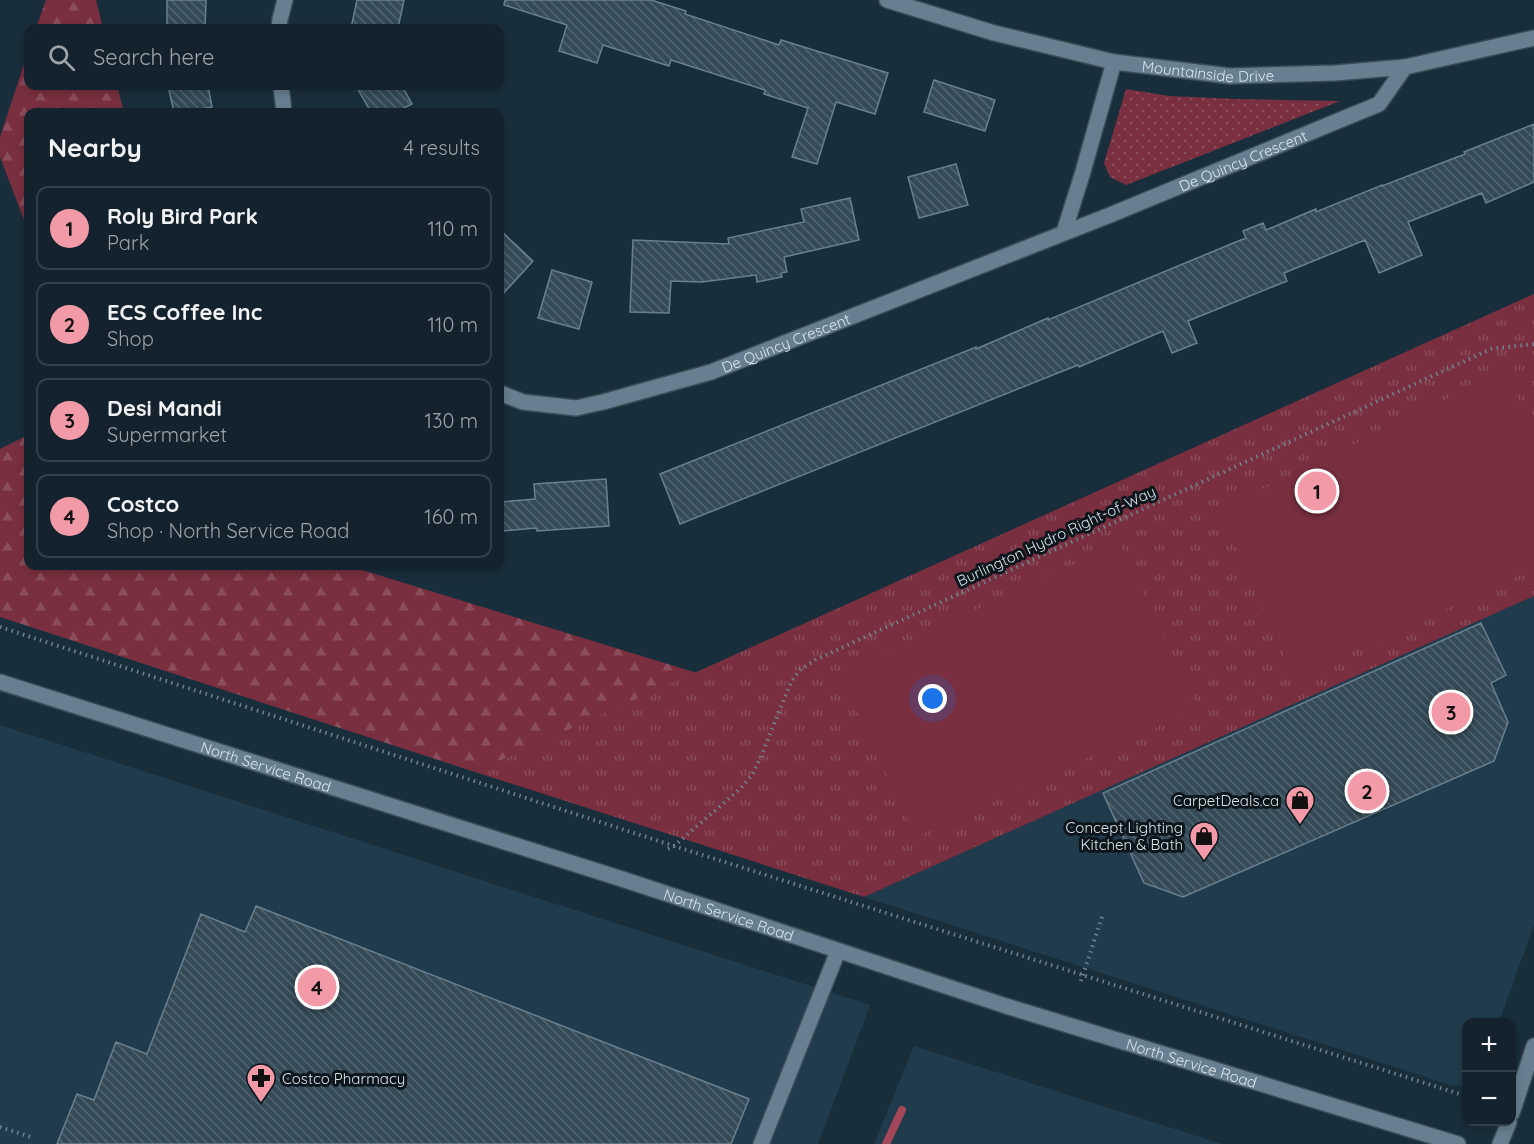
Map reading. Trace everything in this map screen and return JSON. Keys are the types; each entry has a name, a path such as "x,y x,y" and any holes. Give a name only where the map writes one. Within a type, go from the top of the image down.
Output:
{"street":[{"path":"280,24 285,0"},
{"name":"Mountainside Drive","path":"887,0 994,33 1114,62 1230,76 1335,73 1405,67 1534,38"},
{"path":"1064,232 1114,62"},
{"name":"De Quincy Crescent","path":"504,395 523,402 576,408 700,375 1121,211 1379,104 1405,67"},
{"path":"281,90 284,108"},
{"name":"North Service Road","path":"0,682 622,879 1006,1006 1458,1144"},
{"path":"761,1144 838,951"},
{"path":"1516,1101 1534,1046"},
{"path":"1500,1144 1507,1126"}],"path":[{"name":"Burlington Hydro Right-of-Way","path":"668,849 740,789 752,775 791,682 800,670 815,660 1491,349 1534,344"},
{"path":"0,627 674,846 1462,1094"},
{"path":"1081,981 1103,914"},
{"path":"0,1127 34,1138"}],"shaded area":[{"path":"1534,596 1534,925 1500,1018 1462,1018 1462,1086 1451,1085 864,897"},
{"path":"0,725 870,1005 818,1144 0,1144"},
{"path":"914,1046 1222,1144 874,1144"}],"green space":[{"path":"46,0 96,0 102,24 37,24"},
{"path":"24,64 24,90 118,90 123,108 24,108 24,220 0,157 0,137"},
{"path":"1126,89 1169,96 1340,101 1126,185 1110,177 1104,163"},
{"path":"1534,294 1534,596 864,897 475,772"},
{"path":"1503,371 1534,432 1534,569 1295,678 1219,511"},
{"path":"24,437 24,570 362,570 697,673 475,772 0,617 0,449"},
{"path":"1120,543 1197,708 916,837 839,673"}],"building":[{"path":"167,0 206,0 205,24 167,24"},
{"path":"357,0 404,0 399,24 352,24"},
{"path":"505,0 651,0 686,11 685,14 779,45 781,40 888,73 875,114 836,102 817,164 792,157 808,108 764,94 765,90 671,60 669,66 603,45 597,63 559,51 567,25 504,5"},
{"path":"934,80 995,100 985,131 924,112"},
{"path":"169,90 209,90 212,107 173,108"},
{"path":"358,90 404,90 412,104 404,108 369,108"},
{"path":"1534,124 1534,182 1486,203 1482,193 1408,222 1422,255 1379,273 1365,240 1284,273 1287,281 1188,321 1197,343 1172,353 1163,331 1079,367 1078,365 680,524 660,474 976,347 976,349 1246,238 1243,231 1263,223 1266,230 1316,209 1316,212 1465,154 1464,152"},
{"path":"956,164 968,205 919,218 908,177"},
{"path":"850,198 859,240 784,257 787,272 781,273 782,277 757,282 756,275 702,282 671,281 669,313 630,312 633,240 729,244 728,238 804,222 801,209"},
{"path":"504,234 533,261 504,293"},
{"path":"552,270 592,282 579,329 538,318"},
{"path":"606,479 609,526 504,531 504,502 535,499 534,484"},
{"path":"1481,623 1506,675 1491,683 1508,722 1494,761 1183,897 1144,883 1103,793"},
{"path":"256,906 749,1099 731,1144 57,1144 77,1094 94,1100 116,1042 147,1054 201,914 245,932"}],"waterway":[{"path":"886,1144 902,1110"}],"place":[{"name":"Roly Bird Park","path":"1317,491"},
{"name":"Desi Mandi","path":"1451,712"},
{"name":"ECS Coffee Inc","path":"1367,791"},
{"name":"CarpetDeals.ca","path":"1300,826"},
{"name":"Concept Lighting Kitchen & Bath","path":"1204,862"},
{"name":"Costco","path":"317,987"},
{"name":"Costco Pharmacy","path":"261,1104"}]}
